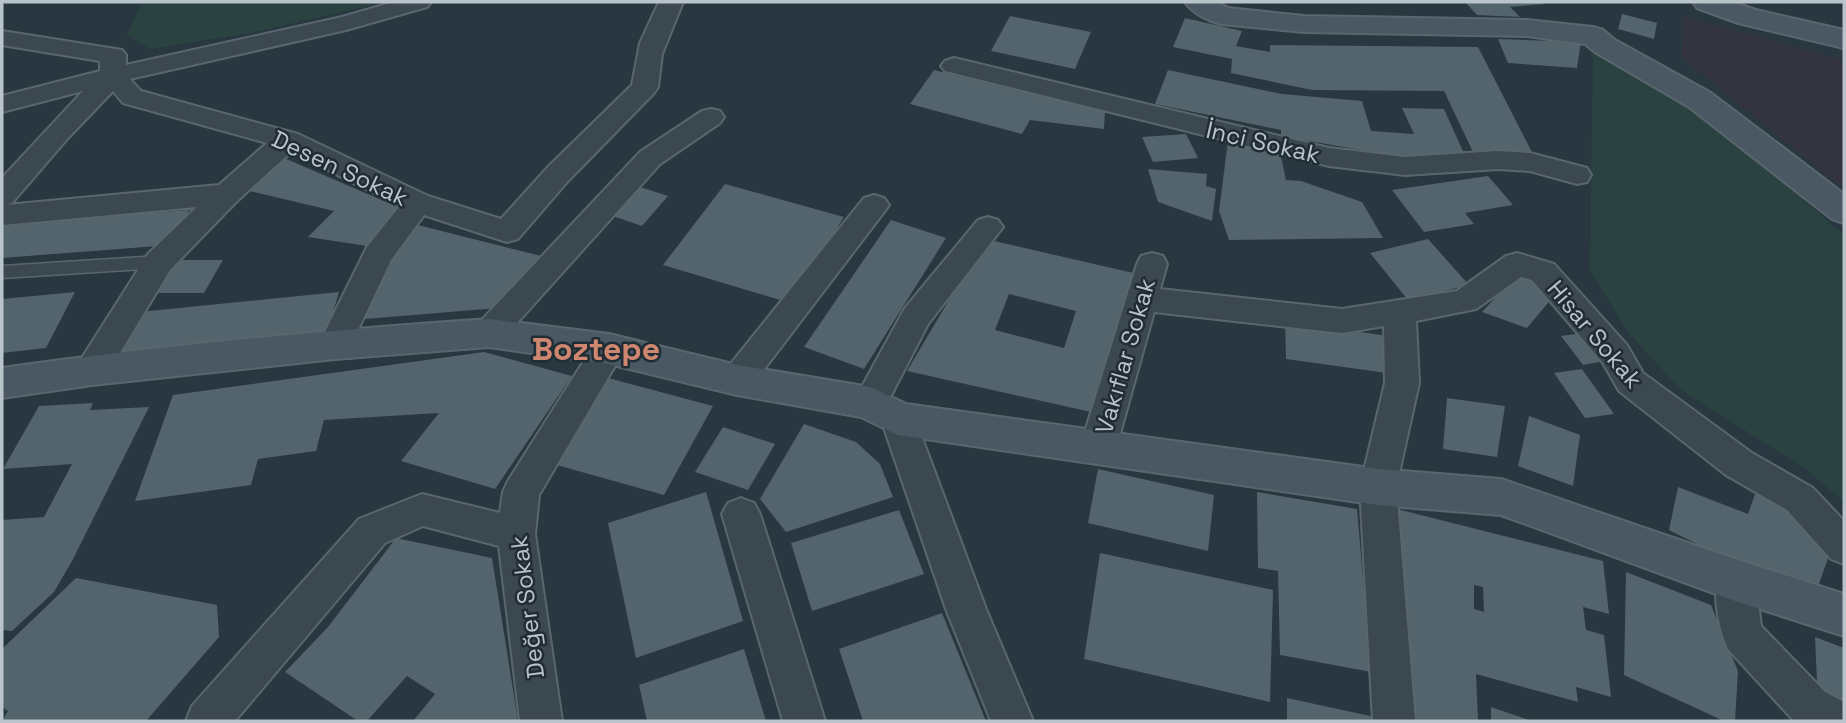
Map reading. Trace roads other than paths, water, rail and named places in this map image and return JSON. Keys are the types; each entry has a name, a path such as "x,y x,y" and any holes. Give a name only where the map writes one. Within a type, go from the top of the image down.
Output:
{"street":[{"path":"2,104 187,57 346,23 419,2"},
{"path":"507,232 557,174 645,88 649,51 671,2"},
{"path":"1200,2 1221,16 1304,24 1527,28 1593,36 1605,46 1700,100 1844,211"},
{"path":"1707,2 1748,17 1844,39"},
{"name":"Desen Sokak","path":"2,38 113,55 113,76 132,97 288,140 418,203 378,255 335,344"},
{"name":"İnci Sokak","path":"954,66 1329,157 1405,166 1498,160 1530,162 1577,175"},
{"path":"2,195 113,76"},
{"path":"489,333 650,158 711,117"},
{"path":"92,370 159,262 226,194 288,140"},
{"path":"2,215 226,194"},
{"path":"418,203 562,251"},
{"path":"737,380 874,205"},
{"path":"988,228 916,317 884,411 1012,721"},
{"name":"Vakıflar Sokak","path":"1098,448 1152,264"},
{"name":"Hisar Sokak","path":"1140,299 1342,321 1465,301 1517,264 1543,272 1615,354 1632,382 1739,464 1800,499 1844,547"},
{"path":"1394,721 1378,487 1402,383 1400,312"},
{"path":"2,383 92,370 335,344 489,333 609,349 884,411 1098,448 1378,487 1502,497 1735,580 1844,615"},
{"name":"Değer Sokak","path":"541,721 516,534 521,492 609,349"},
{"path":"207,721 372,531 422,510 516,534"},
{"path":"741,514 804,721"},
{"path":"1735,580 1742,635 1810,707 1837,721"}],"lane":[{"path":"2,272 159,262"}],"district":[{"name":"Boztepe","path":"596,349"}]}
